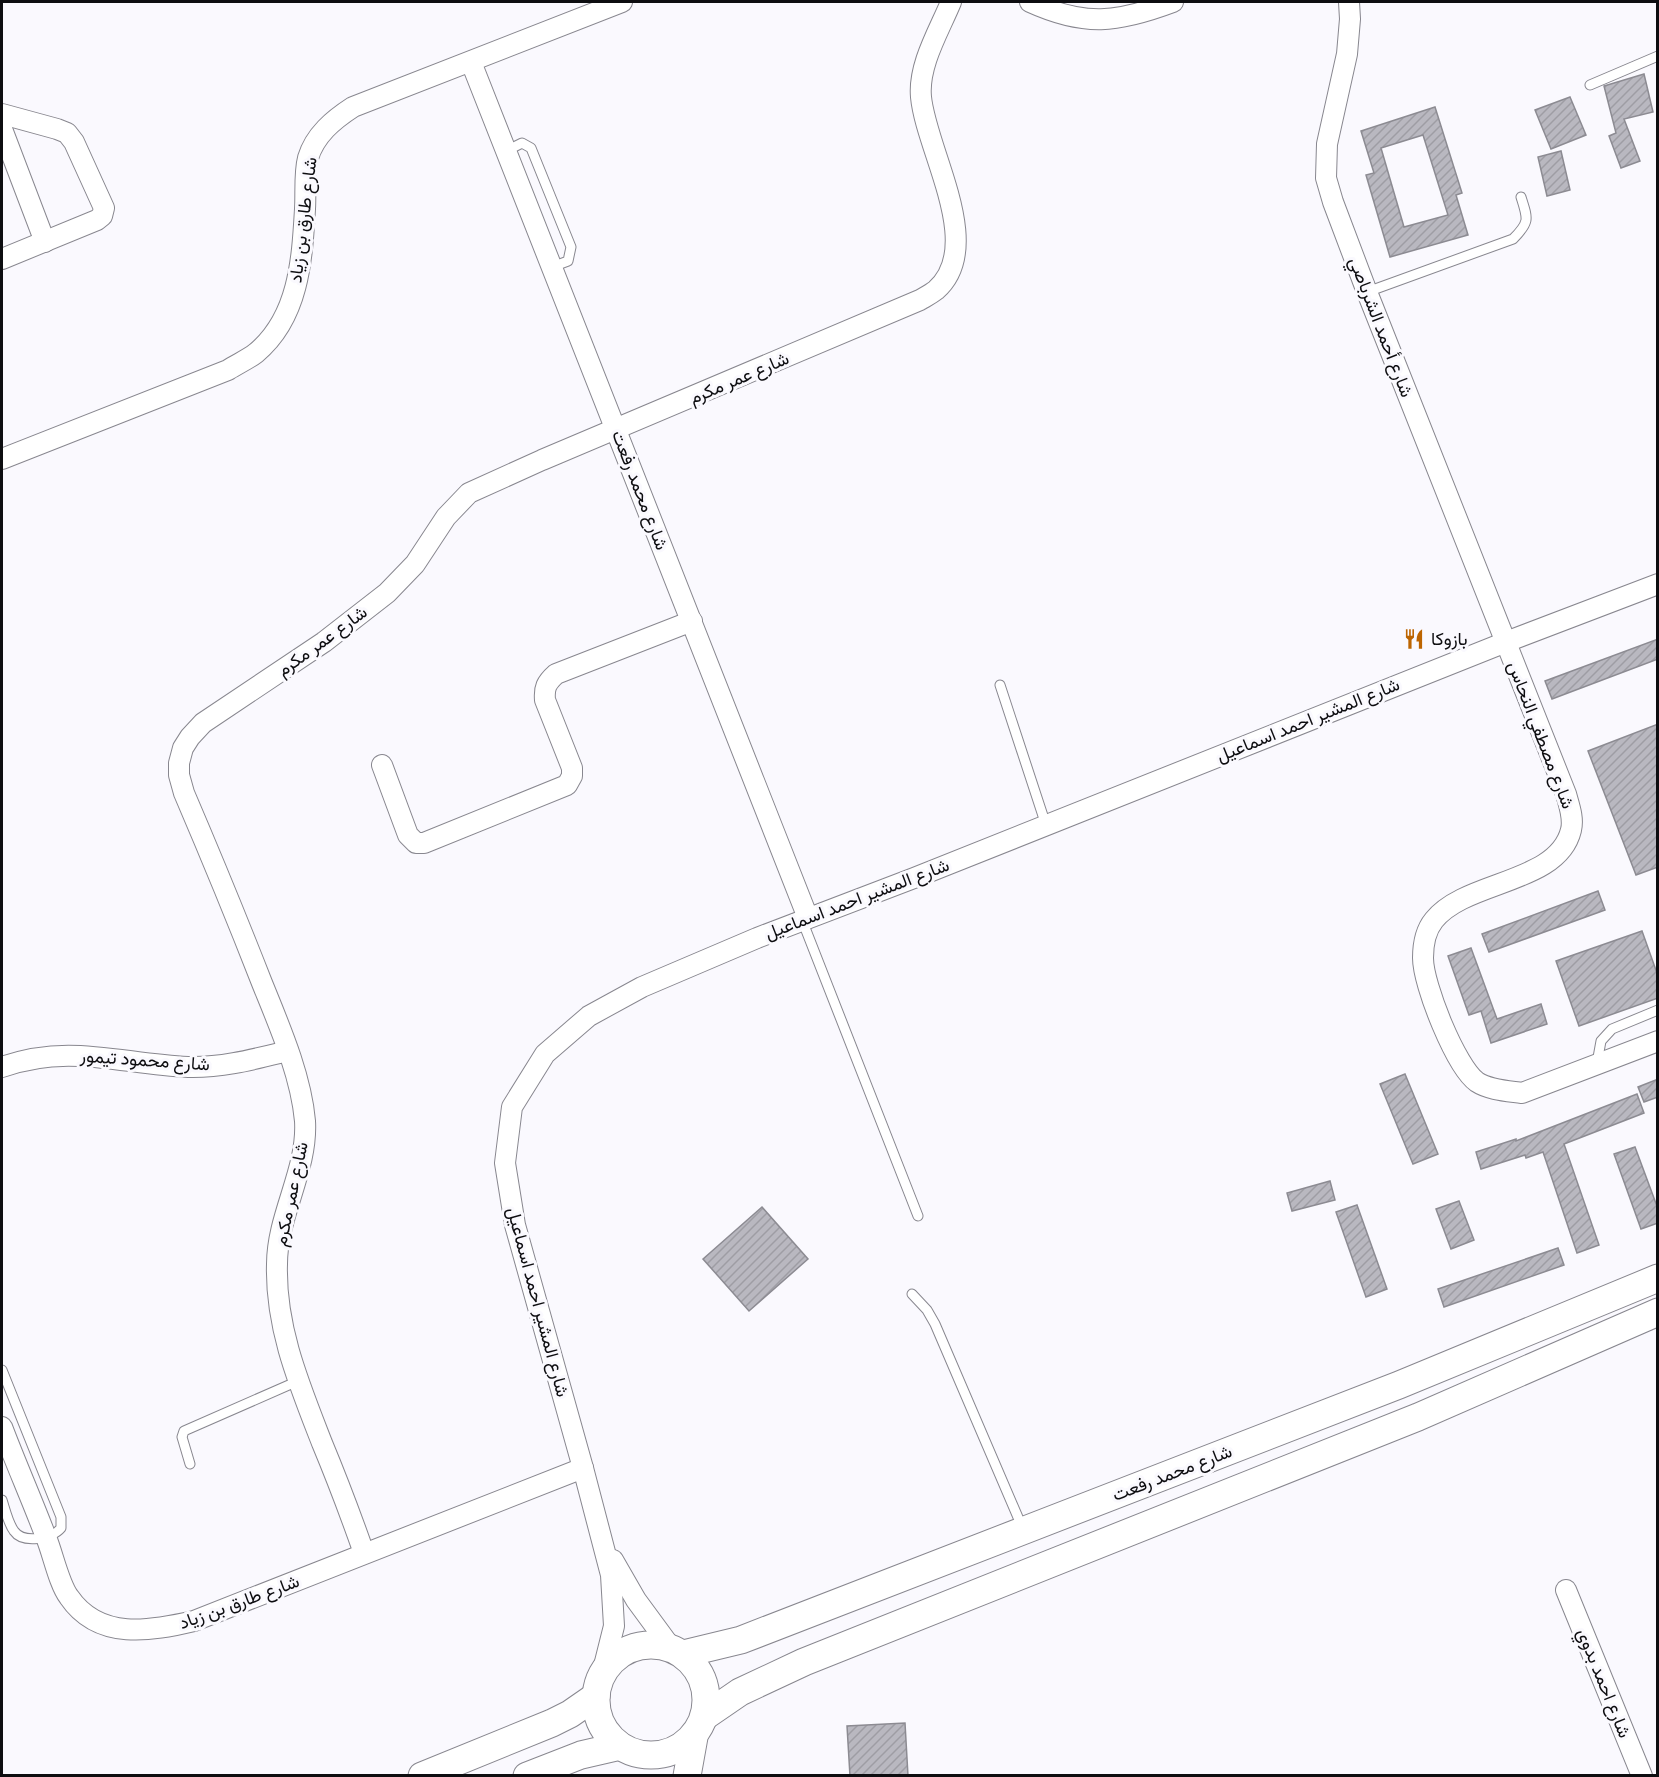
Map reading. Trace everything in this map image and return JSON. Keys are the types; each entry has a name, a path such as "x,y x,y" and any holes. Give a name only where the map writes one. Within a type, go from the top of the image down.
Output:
{"street":[{"name":"شارع طارق بن زياد","path":"2,459 228,370 256,353 277,328 292,300 302,262 308,159 316,141 333,120 353,107 622,2"},
{"name":"شارع عمر مكرم","path":"364,1553 298,1380 281,1324 276,1260 303,1148 305,1122 300,1095 288,1052 184,793 179,763 183,748 203,723 324,642 387,593 415,564 446,517 469,493 920,300 937,289 952,265 956,245 954,220 923,108 921,84 924,66 951,2"},
{"path":"1030,2 1068,15 1102,20 1122,19 1173,2"},
{"name":"شارع أحمد الشرباصي","path":"1349,2 1347,54 1327,144 1326,178 1367,292 1506,642"},
{"name":"شارع محمد رفعت","path":"471,62 692,621 805,919"},
{"path":"2,114 66,133 74,142 104,208 102,216 97,220 2,259"},
{"path":"2,129 45,242"},
{"name":"شارع المشير احمد اسماعيل","path":"599,1685 614,1626 611,1575 515,1225 505,1163 512,1107 545,1054 588,1016 642,987 757,938 1658,584"},
{"path":"382,765 408,835 416,843 424,843 567,784 572,776 572,768 545,700 544,688 548,681 556,674 692,621"},
{"name":"شارع مصطفي النحاس","path":"1506,642 1566,794 1572,828 1566,843 1556,855 1540,866 1451,904 1441,912 1426,933 1423,946 1423,961 1431,995 1463,1066 1478,1083 1501,1090 1522,1093 1658,1041"},
{"name":"شارع محمود تيمور","path":"2,1067 18,1061 63,1055 87,1055 188,1067 218,1066 288,1052"},
{"name":"شارع محمد رفعت","path":"678,1652 741,1640 1372,1395 1658,1278"},
{"name":"شارع محمد رفعت","path":"699,1726 740,1692 804,1662 1387,1430 1658,1312"},
{"path":"1399,1384 1404,1404 1418,1417"},
{"path":"1372,1395 1382,1410 1387,1430"},
{"name":"شارع طارق بن زياد","path":"3,1435 47,1538 68,1596 84,1614 104,1626 126,1630 157,1629 194,1621 583,1468"},
{"name":"شارع المشير احمد اسماعيل","path":"603,1542 636,1600 678,1652"},
{"name":"شارع احمد بدوي","path":"1566,1590 1642,1776"},
{"path":"422,1776 570,1714 599,1685 618,1656 638,1646 650,1645 678,1652 692,1662 704,1682 706,1693 687,1776"},
{"path":"599,1685 598,1714 604,1730 624,1749 642,1776"},
{"path":"527,1776 581,1755 624,1749 641,1755 664,1755 675,1751 699,1726"}],"lane":[{"path":"1590,85 1658,56"},
{"path":"1367,292 1513,239 1524,228 1527,217 1521,197"},
{"path":"1000,685 1046,825"},
{"path":"805,919 918,1216"},
{"path":"1597,1064 1601,1041 1612,1029 1658,1010"},
{"path":"912,1294 927,1310 935,1324 1024,1531"},
{"path":"2,1370 61,1517 61,1528 47,1538 23,1537 14,1531 2,1500"},
{"path":"190,1464 182,1437 183,1431 298,1380"}],"building":[{"path":"1644,74 1653,112 1624,119 1640,161 1621,168 1609,136 1616,133 1604,86"},
{"path":"1570,97 1586,135 1551,149 1535,110"},
{"path":"1435,107 1462,193 1456,195 1468,235 1390,257 1366,175 1374,173 1361,131","holes":["1423,135 1448,215 1404,227 1381,148"]},
{"path":"1561,151 1570,190 1547,196 1538,157"},
{"path":"1658,639 1658,659 1552,699 1545,681"},
{"path":"1658,724 1658,867 1636,875 1588,751"},
{"path":"1598,891 1605,910 1489,952 1482,934"},
{"path":"1642,931 1658,976 1658,998 1579,1026 1556,961"},
{"path":"1471,948 1497,1019 1541,1004 1547,1024 1491,1043 1481,1011 1469,1015 1448,956"},
{"path":"1405,1074 1438,1154 1413,1164 1380,1084"},
{"path":"1658,1079 1658,1097 1644,1102 1638,1087"},
{"path":"1637,1094 1644,1113 1564,1144 1599,1245 1577,1253 1543,1152 1526,1158 1525,1155 1481,1169 1476,1152 1516,1139 1516,1141"},
{"path":"1635,1147 1658,1209 1658,1223 1641,1229 1614,1154"},
{"path":"1330,1181 1335,1200 1292,1211 1287,1193"},
{"path":"1459,1201 1474,1240 1451,1249 1436,1209"},
{"path":"1357,1205 1387,1289 1366,1297 1336,1212"},
{"path":"762,1207 808,1259 749,1311 703,1259"},
{"path":"1558,1248 1564,1265 1444,1307 1438,1289"},
{"path":"905,1723 908,1776 850,1776 847,1726"}],"place":[{"name":"بازوكا","path":"1414,639"}]}
